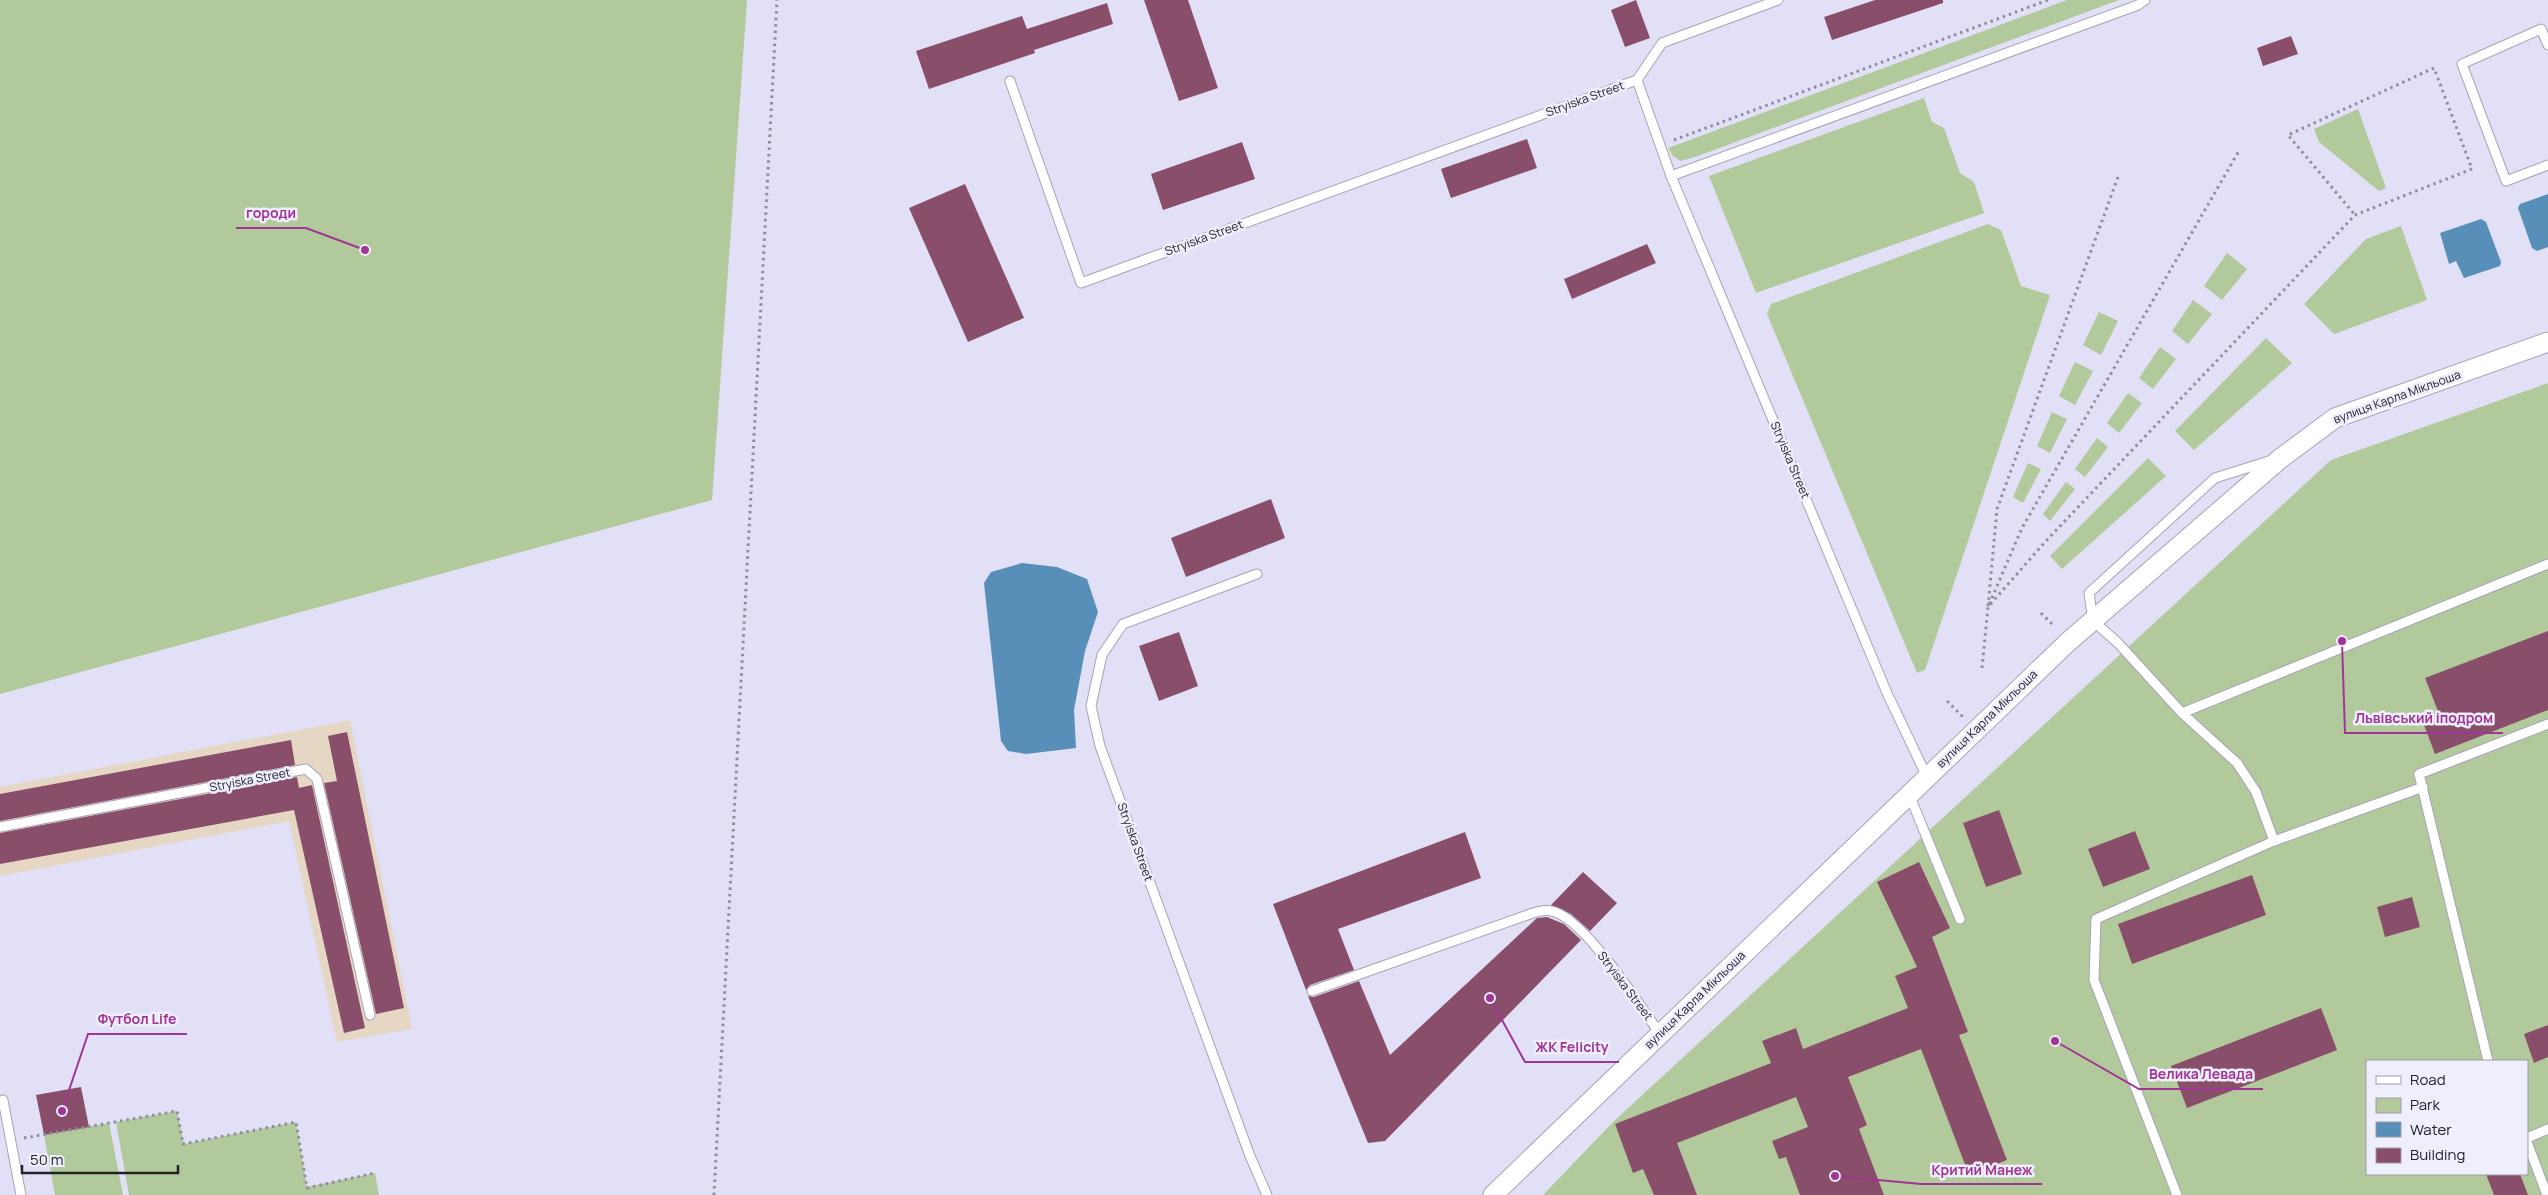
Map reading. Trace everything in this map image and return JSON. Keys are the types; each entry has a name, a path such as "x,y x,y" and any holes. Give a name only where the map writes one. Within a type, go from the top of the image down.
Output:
{"street":[{"name":"вулиця Карла Мікльоша","path":"1493,1195 1927,777 2094,621 2281,458 2334,418 2548,342"}],"lane":[{"path":"1637,80 1662,43 1778,0"},
{"path":"1672,176 2129,8 2145,0"},
{"path":"2548,44 2541,29 2462,64 2506,181 2548,166"},
{"name":"Stryiska Street","path":"1010,81 1081,283 1637,80 1672,176 1887,693 1927,777"},
{"path":"2274,841 2256,792 2237,763 2182,713 2118,642 2094,621 2089,593 2216,478 2281,458"},
{"path":"2182,713 2548,564"},
{"name":"Stryiska Street","path":"1257,574 1123,624 1102,655 1091,706 1100,746 1250,1156 1267,1195"},
{"path":"2488,1060 2419,774 2548,724"},
{"name":"Stryiska Street","path":"0,826 306,769 317,779 370,1015"},
{"path":"2177,1195 2094,980 2096,919 2274,841 2422,787"},
{"path":"1909,794 1960,919"},
{"name":"Stryiska Street","path":"1312,991 1532,913 1548,910 1558,912 1602,954 1660,1034"},
{"path":"3,1100 21,1195"},
{"path":"2528,1138 2548,1129"},
{"path":"2528,1145 2547,1195"}],"path":[{"path":"714,1195 777,0"},
{"path":"1660,145 2048,0"},
{"path":"1988,607 2046,542 2355,215 2472,170 2434,68 2288,135 2355,215"},
{"path":"1988,607 2022,528 2240,149"},
{"path":"1982,668 1997,509 2118,177"},
{"path":"2041,612 2053,625"},
{"path":"10,1139 38,1137 177,1111 183,1144 296,1122 307,1188 375,1173"}],"shaded area":[{"path":"350,720 412,1029 337,1042 289,821 0,876 0,787"}],"green space":[{"path":"0,0 747,0 712,500 0,694"},
{"path":"2067,0 2119,0 1698,156 1681,161 1673,156 1668,148"},
{"path":"1924,98 1932,122 1944,128 1960,173 1974,182 1984,213 1756,293 1709,176"},
{"path":"2358,109 2386,188 2379,191 2319,142 2314,129"},
{"path":"1988,224 2001,230 2021,286 2050,295 1925,670 1917,673 1767,314 1771,304"},
{"path":"2401,226 2427,300 2334,334 2304,304 2366,239"},
{"path":"2227,253 2247,269 2222,300 2204,286"},
{"path":"2193,300 2212,314 2188,344 2172,331"},
{"path":"2099,312 2118,321 2101,355 2083,345"},
{"path":"2266,338 2292,363 2194,450 2175,431"},
{"path":"2160,347 2176,359 2153,389 2139,378"},
{"path":"2075,362 2093,371 2075,405 2059,396"},
{"path":"2548,383 2548,1195 1543,1195 1613,1122 2331,460"},
{"path":"2128,393 2142,403 2119,433 2107,423"},
{"path":"2052,412 2067,419 2050,453 2037,446"},
{"path":"2097,438 2108,447 2085,477 2075,469"},
{"path":"2148,458 2166,476 2062,569 2050,556"},
{"path":"2028,463 2041,469 2023,503 2013,497"},
{"path":"2066,482 2075,489 2050,521 2043,514"},
{"path":"177,1111 184,1144 296,1122 307,1187 375,1173 379,1195 129,1195 116,1122"},
{"path":"109,1123 123,1195 55,1195 44,1135"}],"water":[{"path":"2548,194 2548,247 2537,251 2532,248 2518,208 2520,204"},
{"path":"2481,219 2486,222 2501,262 2500,266 2464,278 2456,261 2449,264 2440,233"},
{"path":"1022,563 1057,567 1087,579 1098,612 1085,651 1074,710 1076,748 1026,754 1008,751 1001,741 984,583 991,572"}],"building":[{"path":"1144,0 1188,0 1218,88 1179,101"},
{"path":"1636,0 1650,38 1625,47 1611,10"},
{"path":"1875,0 1943,0 1943,3 1832,40 1824,17"},
{"path":"1107,3 1113,24 1034,50 1035,53 929,89 916,51 1022,16 1027,29"},
{"path":"2291,36 2298,54 2263,66 2257,48"},
{"path":"1527,139 1537,168 1451,198 1441,169"},
{"path":"1242,142 1255,179 1163,210 1151,174"},
{"path":"965,184 1024,318 968,342 909,208"},
{"path":"1647,244 1656,263 1572,299 1564,279"},
{"path":"1271,499 1285,538 1186,577 1171,538"},
{"path":"2548,631 2548,710 2435,754 2421,717 2438,711 2425,678"},
{"path":"1179,632 1198,686 1159,701 1139,646"},
{"path":"347,732 404,1008 376,1014 324,783 337,781 328,736"},
{"path":"291,740 295,765 0,821 0,794"},
{"path":"297,777 299,788 312,785 365,1028 344,1033 294,810 0,864 0,833"},
{"path":"1999,810 2022,874 1986,887 1963,823"},
{"path":"2135,831 2150,869 2103,887 2088,849"},
{"path":"1465,832 1481,878 1338,929 1354,970 1310,985 1306,990 1273,904"},
{"path":"1919,862 1950,928 1932,937 1968,1032 1959,1035 2007,1160 1969,1175 1921,1049 1848,1077 1867,1125 1859,1129 1884,1195 1800,1195 1786,1157 1779,1159 1772,1141 1808,1127 1796,1097 1677,1143 1697,1195 1654,1195 1643,1169 1633,1173 1615,1124 1771,1063 1762,1041 1796,1028 1803,1049 1908,1008 1895,976 1917,967 1877,882"},
{"path":"1583,872 1617,903 1590,931 1571,914 1551,905"},
{"path":"2252,875 2266,915 2132,964 2118,924"},
{"path":"2412,897 2420,927 2385,937 2377,907"},
{"path":"1547,917 1564,924 1581,940 1385,1141 1368,1143 1308,996 1314,997 1359,981 1390,1055 1537,918"},
{"path":"2321,1008 2337,1050 2187,1108 2171,1066"},
{"path":"2548,1025 2548,1057 2534,1063 2524,1034"},
{"path":"81,1087 89,1127 44,1135 36,1095"},
{"path":"2486,1175 2520,1175 2528,1195 2494,1195"}],"place":[{"name":"городи","path":"365,250"},
{"name":"Львівський іподром","path":"2342,641"},
{"name":"ЖК Felicity","path":"1490,998"},
{"name":"Велика Левада","path":"2055,1041"},
{"name":"Футбол Life","path":"62,1111"},
{"name":"Критий Манеж","path":"1835,1176"}]}
